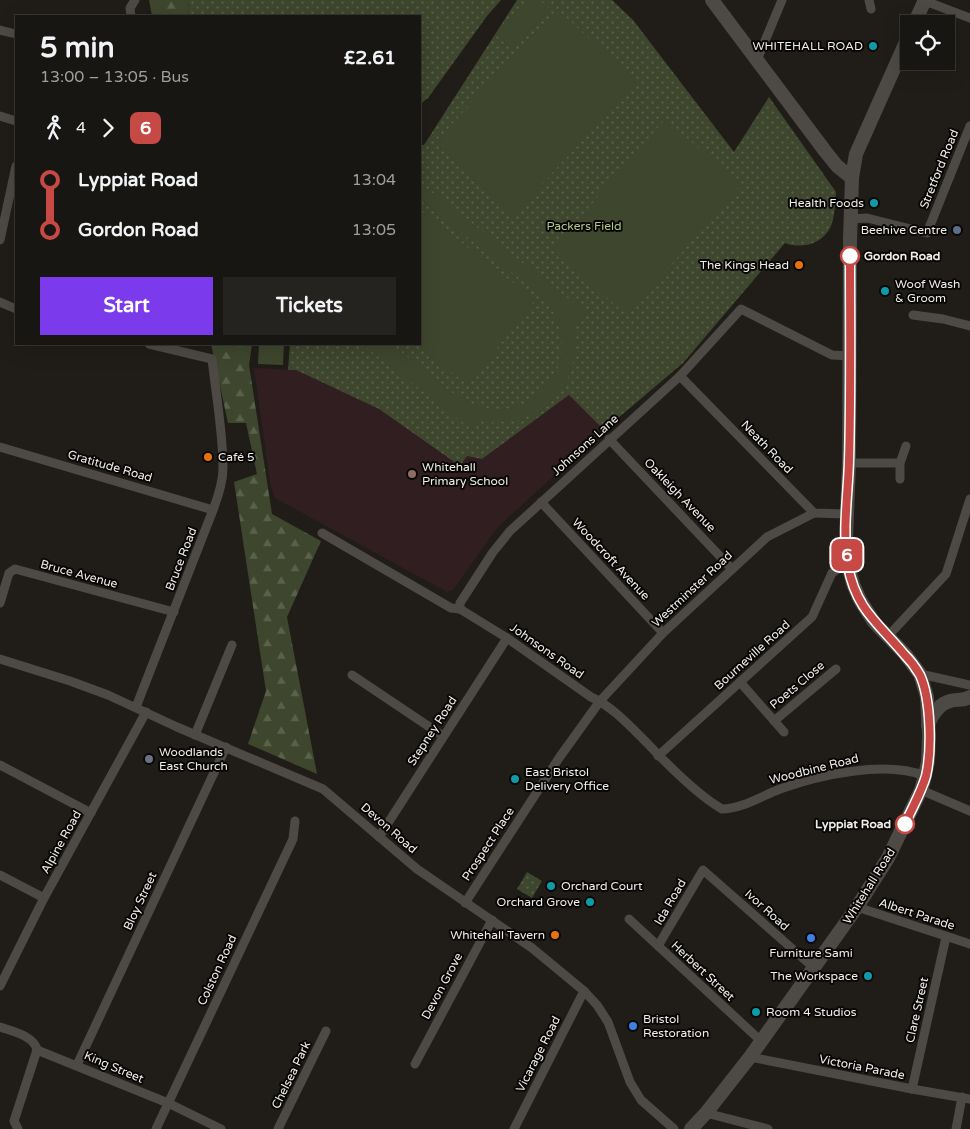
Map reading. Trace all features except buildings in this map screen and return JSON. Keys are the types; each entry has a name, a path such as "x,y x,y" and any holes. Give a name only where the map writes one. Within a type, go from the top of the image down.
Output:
{"main road":[{"path":"712,0 825,151 837,166 852,178"},
{"path":"918,15 925,0"},
{"name":"Whitehall Road","path":"691,1129 750,1057 857,907 888,858 926,776 928,760 927,697 920,674 905,654 866,612 853,584 848,566 846,540 849,463 850,219 852,178 856,154 900,56"},
{"path":"928,725 942,705 950,701 964,700 970,697"}],"street":[{"path":"131,15 130,8 135,0"},
{"path":"758,60 782,0"},
{"path":"925,0 970,18"},
{"path":"0,30 15,34"},
{"path":"0,116 15,121"},
{"name":"Stretford Road","path":"850,219 867,218 927,233 970,126"},
{"path":"0,240 4,206 15,169"},
{"path":"0,302 15,309"},
{"name":"Johnsons Lane","path":"460,609 460,602 510,531 680,376 741,309 832,355 850,356"},
{"path":"914,315 943,319 970,326"},
{"name":"Bruce Road","path":"136,707 213,510 219,492 223,469 219,413 212,359 153,345"},
{"name":"Neath Road","path":"680,376 814,513"},
{"name":"Oakleigh Avenue","path":"609,439 732,569"},
{"path":"900,479 900,463 906,446"},
{"name":"Gratitude Road","path":"0,447 213,510"},
{"path":"849,463 900,463"},
{"path":"888,636 946,574 970,499"},
{"name":"Woodcroft Avenue","path":"541,502 664,633"},
{"path":"814,513 846,514"},
{"name":"Westminster Road","path":"600,701 664,633 767,537 814,513"},
{"name":"Johnsons Road","path":"322,532 450,608 460,609 507,638 591,697 600,701 630,726 658,756 720,808 725,809 740,805"},
{"name":"Bourneville Road","path":"658,756 812,617 832,573 839,568 848,566"},
{"name":"Bruce Avenue","path":"0,603 9,573 15,569 174,612"},
{"name":"Stepney Road","path":"379,837 507,638"},
{"path":"195,735 221,658 232,645"},
{"name":"Devon Road","path":"1,663 70,681 136,707 195,735 323,789 417,869 532,948 584,991 597,1005 608,1022 630,1082 641,1100 674,1129"},
{"name":"Poets Close","path":"774,721 836,669"},
{"path":"920,674 970,685"},
{"path":"352,675 443,736"},
{"name":"Poets Close","path":"740,682 784,732"},
{"name":"Prospect Place","path":"466,903 549,774 600,701"},
{"name":"Alpine Road","path":"1,983 44,898 146,712"},
{"name":"Bloy Street","path":"77,1065 226,747"},
{"path":"0,765 91,813"},
{"name":"Woodbine Road","path":"740,805 783,788 865,769 891,768 917,772 926,776"},
{"path":"921,790 970,811"},
{"name":"Colston Road","path":"156,1129 293,839 295,821"},
{"name":"Ida Road","path":"658,946 703,870"},
{"name":"Ivor Road","path":"703,870 814,968"},
{"path":"0,875 44,898"},
{"name":"Albert Parade","path":"857,907 970,944"},
{"name":"Herbert Street","path":"629,919 761,1040"},
{"name":"Devon Grove","path":"415,1064 492,920"},
{"name":"Clare Street","path":"912,1089 946,937"},
{"name":"Vicarage Road","path":"514,1129 584,991"},
{"name":"King Street","path":"0,1027 32,1041 37,1050 168,1103 221,1129"},
{"name":"Chelsea Park","path":"278,1129 326,1031"},
{"path":"18,1129 15,1127 14,1121 37,1050"},
{"name":"Victoria Parade","path":"750,1057 966,1098"},
{"path":"956,1129 966,1098"},
{"path":"706,1112 768,1129"}],"shaded area":[{"name":"Whitehall Primary School","path":"254,368 296,370 379,409 448,458 467,455 482,459 569,395 604,430 497,528 453,590 447,592 275,498 270,483"}],"green space":[{"path":"149,0 188,0 189,15 152,15"},
{"path":"188,0 501,0 487,16 428,98 421,103 421,15 189,15"},
{"name":"Packers Field","path":"517,0 612,0 633,20 734,152 769,97 836,192 833,220 826,234 816,242 798,246 785,243 683,363 604,430 569,395 482,459 467,456 460,466 379,409 296,370 288,370 290,345 421,345 421,145 424,145"},
{"path":"529,0 540,0 550,9 512,50 496,35"},
{"path":"557,9 636,81 514,215 435,143"},
{"path":"665,119 741,185 627,315 552,250"},
{"path":"421,184 587,313 575,329 575,351 570,371 562,388 551,402 536,412 519,419 499,422 476,421 470,428 363,345 392,345 438,382 466,401 481,407 497,409 513,407 531,400 543,391 559,365 562,335 555,315 543,297 421,201"},
{"path":"421,211 535,300 468,385 416,345 421,345"},
{"path":"211,345 252,345 249,365 272,514 321,541 287,617 317,774 248,744 266,691 234,482 257,474 246,423 228,423"},
{"path":"259,345 284,345 283,365 258,364"},
{"path":"527,872 542,881 532,898 517,889"}],"bus line":[{"name":"6","path":"850,256 849,463 846,540 848,566 853,584 866,612 905,654 920,674 927,697 929,735 926,776 905,824"}],"place":[{"name":"WHITEHALL ROAD","path":"873,46"},
{"name":"Health Foods","path":"874,203"},
{"name":"Beehive Centre","path":"957,230"},
{"name":"Gordon Road","path":"850,256"},
{"name":"The Kings Head","path":"799,265"},
{"name":"Woof Wash & Groom","path":"885,291"},
{"name":"Café 5","path":"208,457"},
{"name":"Whitehall Primary School","path":"412,474"},
{"name":"Woodlands East Church","path":"149,759"},
{"name":"East Bristol Delivery Office","path":"515,779"},
{"name":"Lyppiat Road","path":"905,824"},
{"name":"Orchard Court","path":"551,886"},
{"name":"Orchard Grove","path":"590,902"},
{"name":"Whitehall Tavern","path":"555,935"},
{"name":"Furniture Sami","path":"811,938"},
{"name":"The Workspace","path":"868,976"},
{"name":"Room 4 Studios","path":"756,1012"},
{"name":"Bristol Restoration","path":"633,1026"}]}
